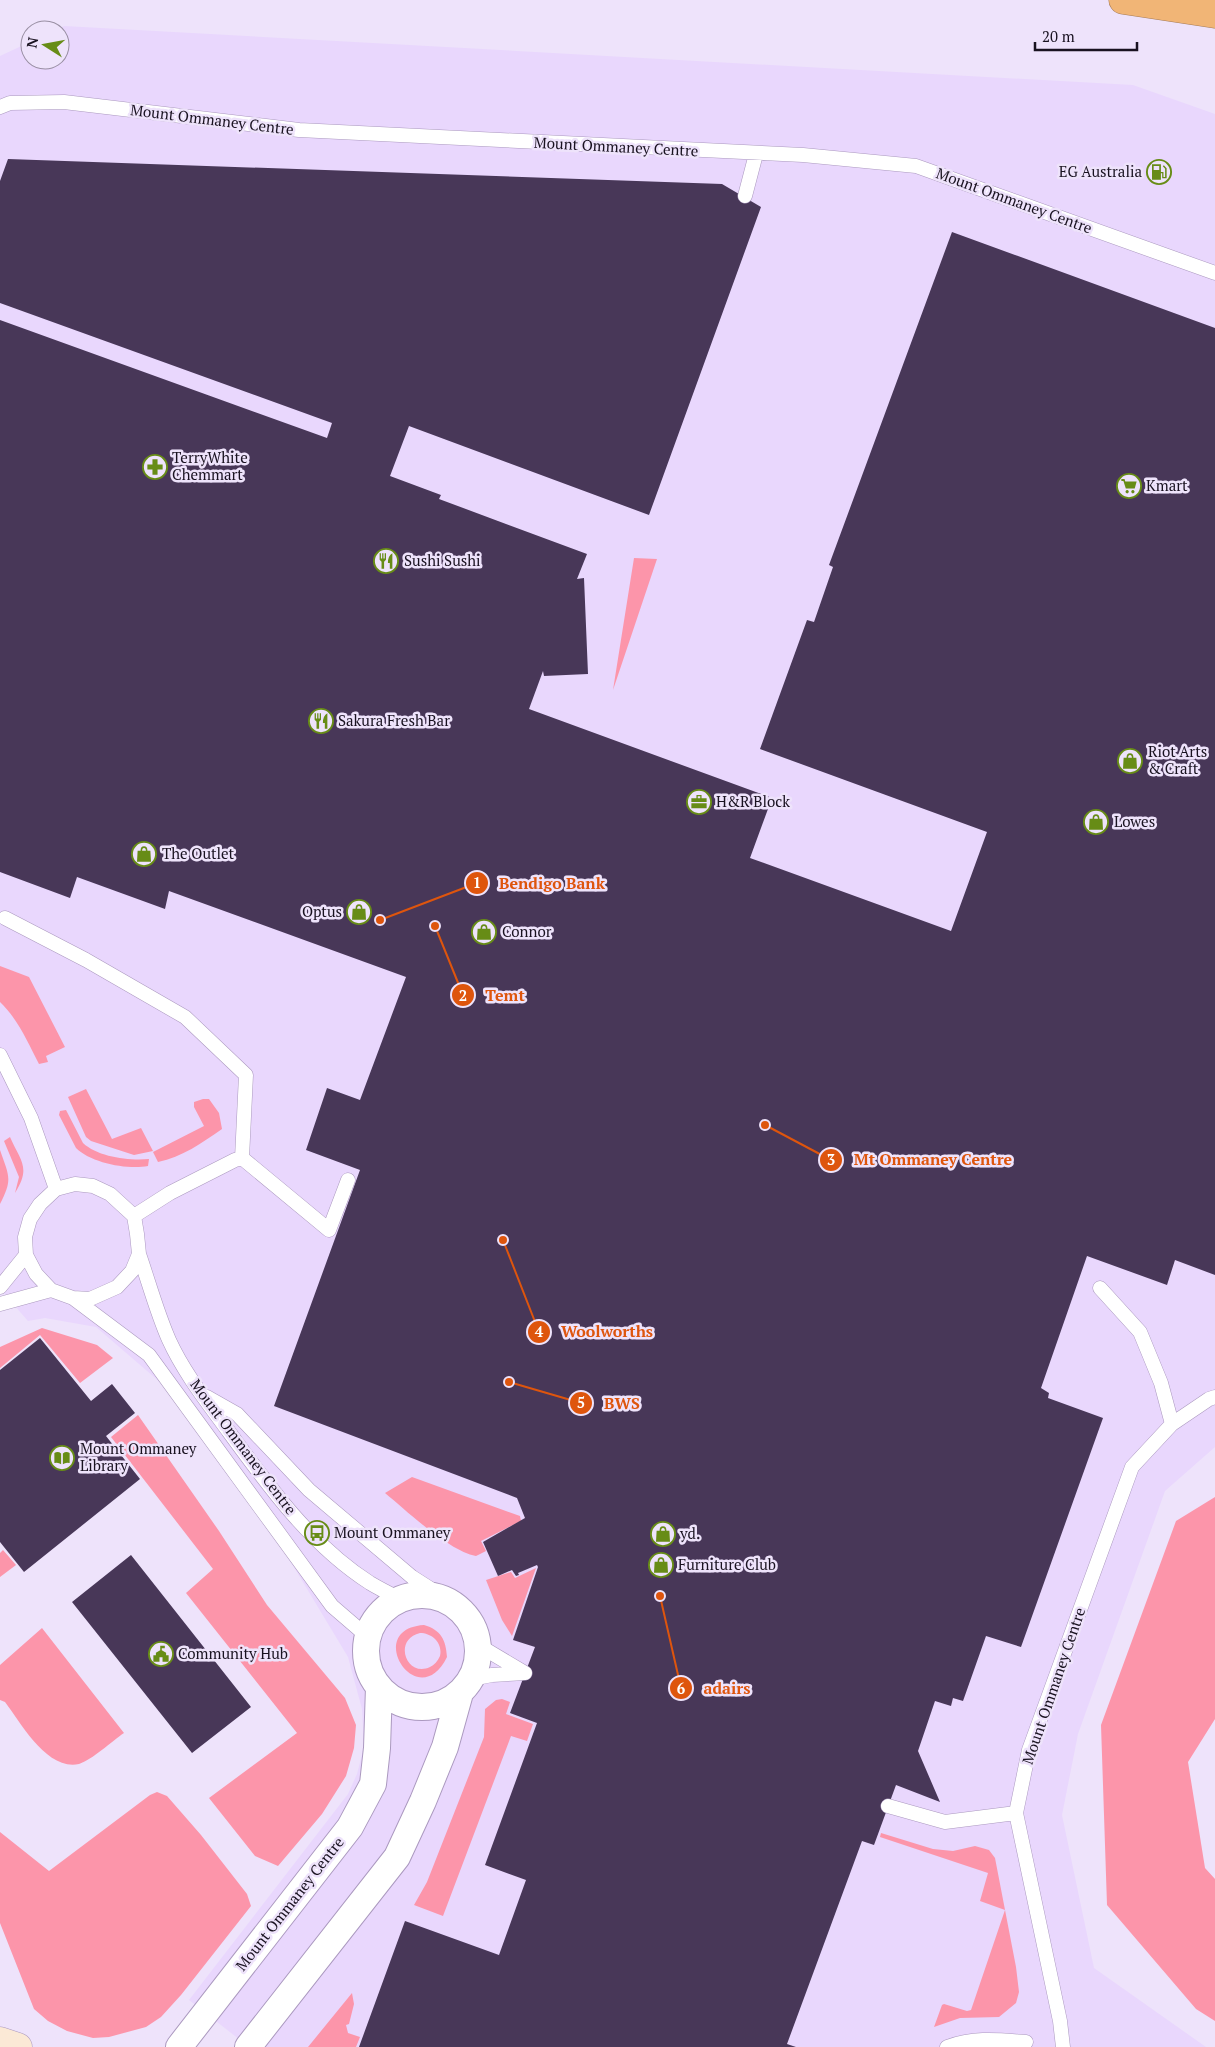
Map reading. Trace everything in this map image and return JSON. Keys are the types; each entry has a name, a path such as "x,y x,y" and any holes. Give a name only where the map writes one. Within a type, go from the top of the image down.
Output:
{"highway":[{"path":"1123,0 1215,14"}],"main road":[{"path":"0,2040 18,2047"}],"street":[{"path":"248,2047 397,1857 423,1801 445,1747 466,1686 477,1663 478,1645 474,1628 465,1613 451,1602 435,1596 418,1594 400,1599 386,1608 374,1621 368,1637 366,1655 370,1672 379,1687 392,1698 409,1705 421,1707 445,1702 466,1686"},
{"name":"Mount Ommaney Centre","path":"179,2047 350,1827 372,1784 377,1748 379,1687"}],"lane":[{"name":"Mount Ommaney Centre","path":"0,107 10,102 64,102 299,130 803,155 916,166 1215,273"},
{"path":"745,196 756,154"},
{"path":"5,918 86,960 185,1017 246,1075 242,1158"},
{"path":"0,1055 31,1118 56,1189"},
{"path":"242,1158 329,1230 348,1180"},
{"path":"134,1216 170,1193 242,1158"},
{"path":"75,1184 93,1186 110,1194 134,1216 139,1254 132,1271 117,1287 90,1299 73,1298 51,1290 36,1274 26,1255 25,1237 30,1219 40,1204 56,1189 75,1184"},
{"name":"Mount Ommaney Centre","path":"139,1254 169,1339 202,1394 260,1474 298,1520 342,1562 371,1584 400,1599"},
{"path":"0,1287 26,1255"},
{"path":"1100,1288 1140,1332 1161,1383 1172,1424"},
{"path":"0,1304 51,1290"},
{"name":"Mount Ommaney Centre","path":"73,1298 149,1355 332,1606 368,1637"},
{"path":"202,1394 237,1414 309,1490 412,1577 451,1602"},
{"name":"Mount Ommaney Centre","path":"1063,2047 1060,2021 1016,1813 1029,1750 1132,1467 1172,1424 1215,1397"},
{"path":"466,1686 492,1675 525,1673 478,1645"},
{"path":"888,1806 945,1822 1016,1813"},
{"path":"947,2047 965,2040 989,2039 1026,2042"}],"shaded area":[{"path":"70,26 1133,85 1215,114 1215,1447 1165,1491 1078,1734 1062,1815 1094,1968 1206,2047 249,2047 189,2000 348,1794 357,1774 364,1747 362,1709 348,1657 289,1559 168,1389 96,1327 45,1318 28,1321 0,1289 0,56 20,47 20,70 70,70"},
{"path":"634,558 657,559 613,690"},
{"path":"0,966 29,977 65,1047 46,1056 48,1062 39,1064 17,1024 0,1002"},
{"path":"86,1089 112,1139 141,1128 153,1151 134,1155 91,1141 86,1137 68,1097"},
{"path":"209,1099 219,1113 222,1129 184,1153 158,1162 153,1152 204,1126 194,1107 194,1102"},
{"path":"66,1110 83,1143 89,1148 114,1157 149,1159 148,1166 130,1167 110,1164 91,1158 83,1153 76,1148 59,1115 60,1111"},
{"path":"10,1137 23,1165 23,1177 15,1193 19,1177 4,1141"},
{"path":"0,1150 6,1166 8,1183 0,1204"},
{"path":"42,1328 97,1345 113,1358 80,1383 40,1335 0,1368 0,1347"},
{"path":"138,1415 219,1531 267,1605 345,1698 356,1725 354,1748 346,1776 322,1814 278,1866 255,1856 209,1798 297,1733 186,1593 213,1569 111,1437"},
{"path":"412,1477 520,1516 521,1521 481,1541 486,1551 476,1556 465,1553 429,1530 385,1493"},
{"path":"1215,1497 1215,1719 1188,1762 1205,1868 1215,1879 1215,2021 1196,2009 1107,1905 1101,1725 1176,1521"},
{"path":"3,1550 16,1565 0,1577 0,1553"},
{"path":"536,1568 512,1636 502,1620 486,1580 511,1572 515,1578"},
{"path":"424,1625 442,1636 447,1657 435,1673 422,1677 411,1674 401,1665 396,1652 397,1640 406,1630","holes":["424,1633 436,1640 440,1647 440,1656 430,1667 422,1669 409,1663 405,1650 411,1637"]},
{"path":"42,1628 124,1733 96,1755 79,1764 67,1764 56,1760 46,1753 27,1733 5,1702 0,1700 0,1665"},
{"path":"502,1699 510,1702 506,1714 533,1724 527,1741 511,1736 443,1916 414,1905 427,1882 484,1737 485,1709 496,1700"},
{"path":"157,1792 167,1796 201,1835 247,1894 251,1906 181,1995 161,2017 146,2027 109,2037 93,2038 67,2031 48,2021 34,2009 0,1923 0,1832 49,1871 150,1795"},
{"path":"881,1833 933,1849 953,1851 975,1846 989,1850 995,1858 1016,1967 1019,1992 1016,2003 999,2017 960,2018 934,2027 944,2004 967,2011 971,2010 1005,1910 980,1901 988,1873 880,1837"},
{"path":"352,1993 354,2004 349,2024 346,2025 348,2033 360,2037 356,2047 308,2047"}],"building":[{"path":"8,159 722,184 761,207 649,515 409,426 390,476 441,495 439,499 587,554 577,579 584,578 588,674 544,676 543,671 529,709 772,798 750,858 951,931 987,832 760,749 807,620 814,622 833,567 829,565 952,232 1215,328 1215,1275 1175,1260 1167,1285 1087,1256 1041,1388 1049,1393 1048,1398 1103,1418 1021,1647 986,1636 963,1701 953,1698 951,1706 935,1701 918,1751 940,1802 896,1785 874,1845 862,1841 787,2044 796,2047 359,2047 405,1921 499,1955 526,1880 485,1865 537,1723 510,1713 535,1647 513,1640 538,1567 537,1565 518,1573 519,1575 516,1576 512,1570 498,1576 483,1542 525,1518 517,1498 274,1406 360,1170 306,1150 327,1088 360,1100 406,977 169,891 165,909 77,877 70,898 0,872 0,320 327,438 332,423 0,303 0,181"},
{"name":"Mount Ommaney Library","path":"40,1338 91,1401 112,1384 135,1413 106,1436 140,1479 24,1572 0,1542 0,1370"},
{"name":"Community Hub","path":"131,1555 251,1707 192,1753 72,1602"}],"place":[{"name":"EG Australia","path":"1159,172"},
{"name":"TerryWhite Chemmart","path":"155,467"},
{"name":"Kmart","path":"1129,486"},
{"name":"Sushi Sushi","path":"386,561"},
{"name":"Sakura Fresh Bar","path":"321,721"},
{"name":"Riot Arts & Craft","path":"1130,761"},
{"name":"H&R Block","path":"699,802"},
{"name":"Lowes","path":"1096,822"},
{"name":"The Outlet","path":"144,854"},
{"name":"Optus","path":"359,912"},
{"name":"Bendigo Bank","path":"380,920"},
{"name":"Temt","path":"435,926"},
{"name":"Connor","path":"484,932"},
{"name":"Mt Ommaney Centre","path":"765,1125"},
{"name":"Woolworths","path":"503,1240"},
{"name":"BWS","path":"509,1382"},
{"name":"Mount Ommaney Library","path":"62,1458"},
{"name":"Mount Ommaney","path":"317,1533"},
{"name":"yd.","path":"663,1534"},
{"name":"Furniture Club","path":"661,1565"},
{"name":"adairs","path":"660,1596"},
{"name":"Community Hub","path":"161,1654"}]}
